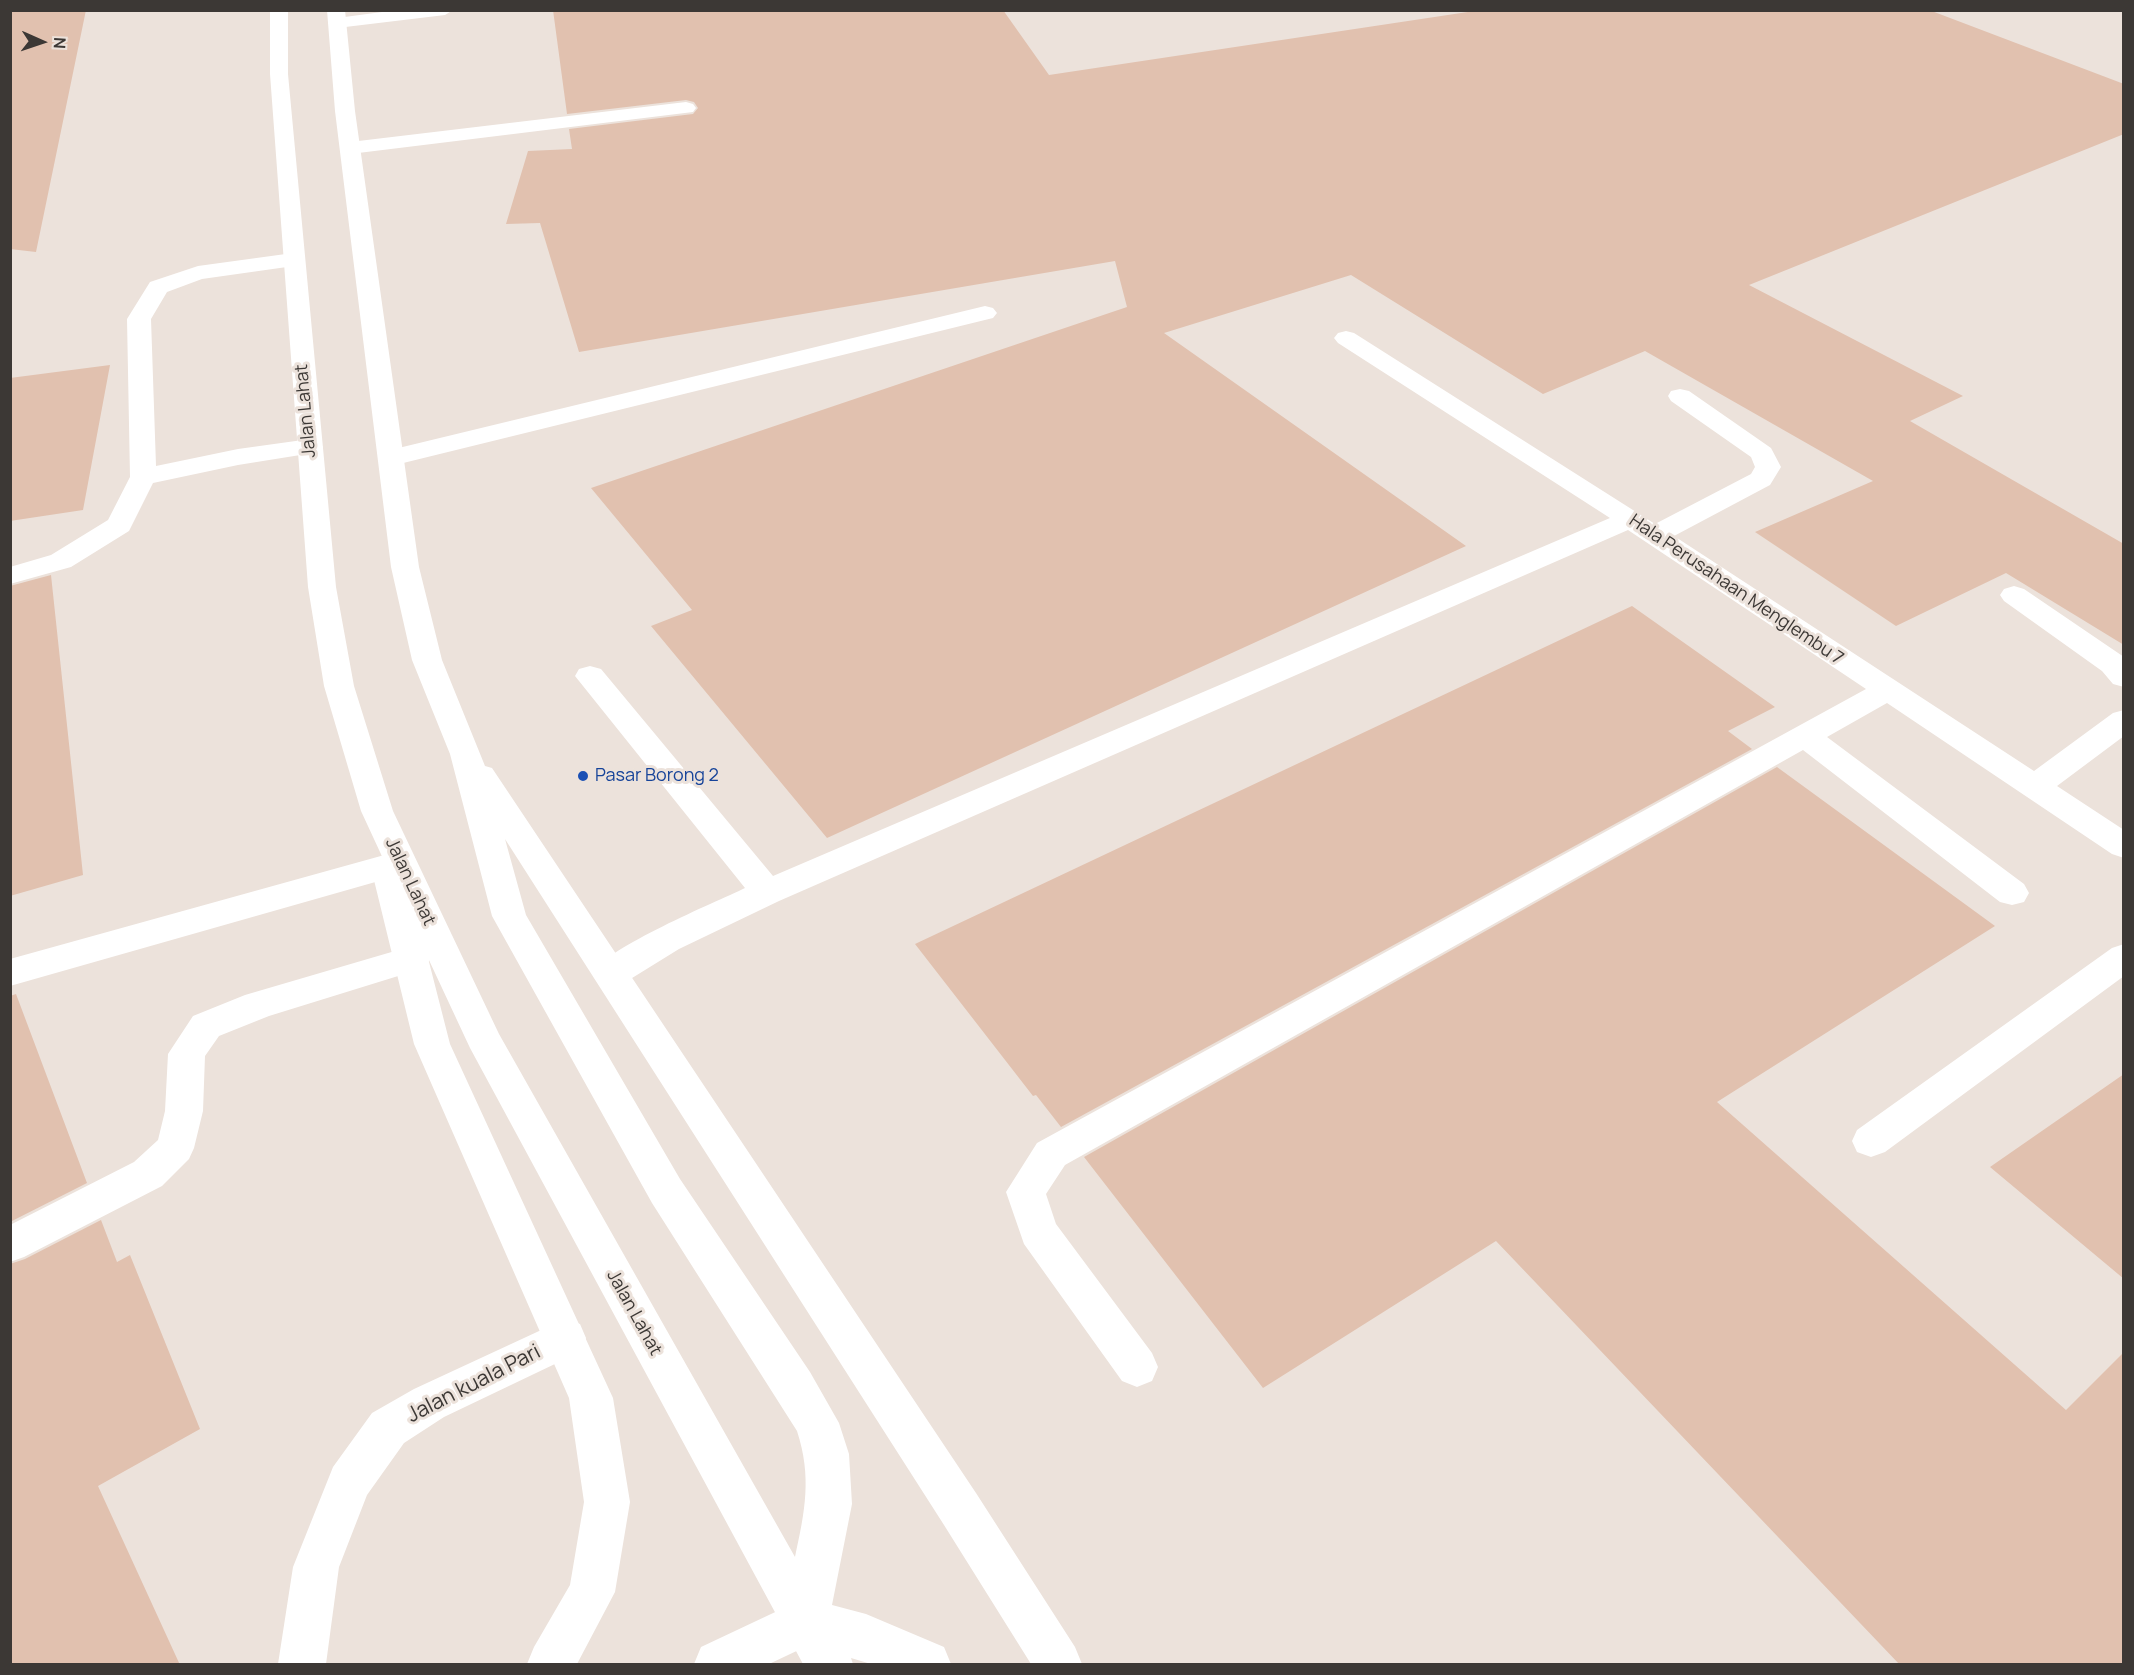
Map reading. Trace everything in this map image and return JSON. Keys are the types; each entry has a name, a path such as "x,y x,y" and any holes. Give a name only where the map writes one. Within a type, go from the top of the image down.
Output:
{"main road":[{"name":"Jalan Lahat","path":"279,10 279,74 322,587 339,686 377,811 483,1038 829,1665"},
{"path":"445,10 337,17 350,148 405,567 427,660 466,754 509,916 666,1191 817,1423 827,1454 829,1504 805,1622 777,1665"},
{"path":"350,148 686,108"},
{"path":"10,576 62,561 119,525 143,477 139,319 158,287 198,273 293,260"},
{"path":"391,458 984,313"},
{"name":"Hala Perusahaan Menglembu 7","path":"1346,338 1642,527 2124,846"},
{"path":"611,973 667,939 767,892 1761,479 1768,467 1762,453 1680,396"},
{"path":"143,477 238,457 310,447"},
{"path":"2014,595 2114,664 2124,677"},
{"path":"590,676 767,892"},
{"path":"1137,1367 1038,1232 1026,1192 1051,1154 1887,690"},
{"path":"2034,787 2124,720"},
{"path":"1804,735 2012,893"},
{"path":"466,754 960,1509 1058,1665"},
{"path":"377,811 388,866 432,1044 591,1398 607,1502 592,1592 552,1665"},
{"path":"10,973 388,866"},
{"path":"1871,1141 2124,957"},
{"path":"10,1245 148,1174 175,1148 183,1111 187,1054 206,1026 258,1005 412,959"},
{"name":"Jalan kuala Pari","path":"302,1665 316,1567 349,1482 388,1428 429,1404 565,1338"},
{"path":"718,1665 805,1622 866,1638 927,1665"}],"building":[{"path":"10,10 86,10 36,252 10,249"},
{"path":"553,10 1003,10 1049,75 1481,10 1929,10 2124,84 2124,134 1749,285 1963,396 1910,421 2124,544 2124,645 2006,573 1896,626 1755,532 1873,481 1645,351 1543,394 1351,275 1164,333 1466,546 827,838 651,626 692,610 591,488 1127,307 1115,261 579,352 540,223 506,224 528,151 572,149 569,129 693,114 698,108 694,102 686,100 567,114"},
{"path":"110,365 83,510 10,521 10,378"},
{"path":"51,575 83,875 10,896 10,586"},
{"path":"1632,606 1775,707 1728,731 1752,749 1061,1127 1036,1095 1033,1096 915,944"},
{"path":"1777,767 1995,926 1717,1102 2066,1410 2124,1352 2124,1665 1900,1665 1496,1241 1263,1388 1084,1157"},
{"path":"16,994 87,1183 10,1222 10,996"},
{"path":"2124,1074 2124,1279 1990,1167"},
{"path":"101,1220 117,1262 130,1255 200,1429 98,1486 180,1665 10,1665 10,1264 25,1259"}],"place":[{"name":"Pasar Borong 2","path":"583,776"}]}
